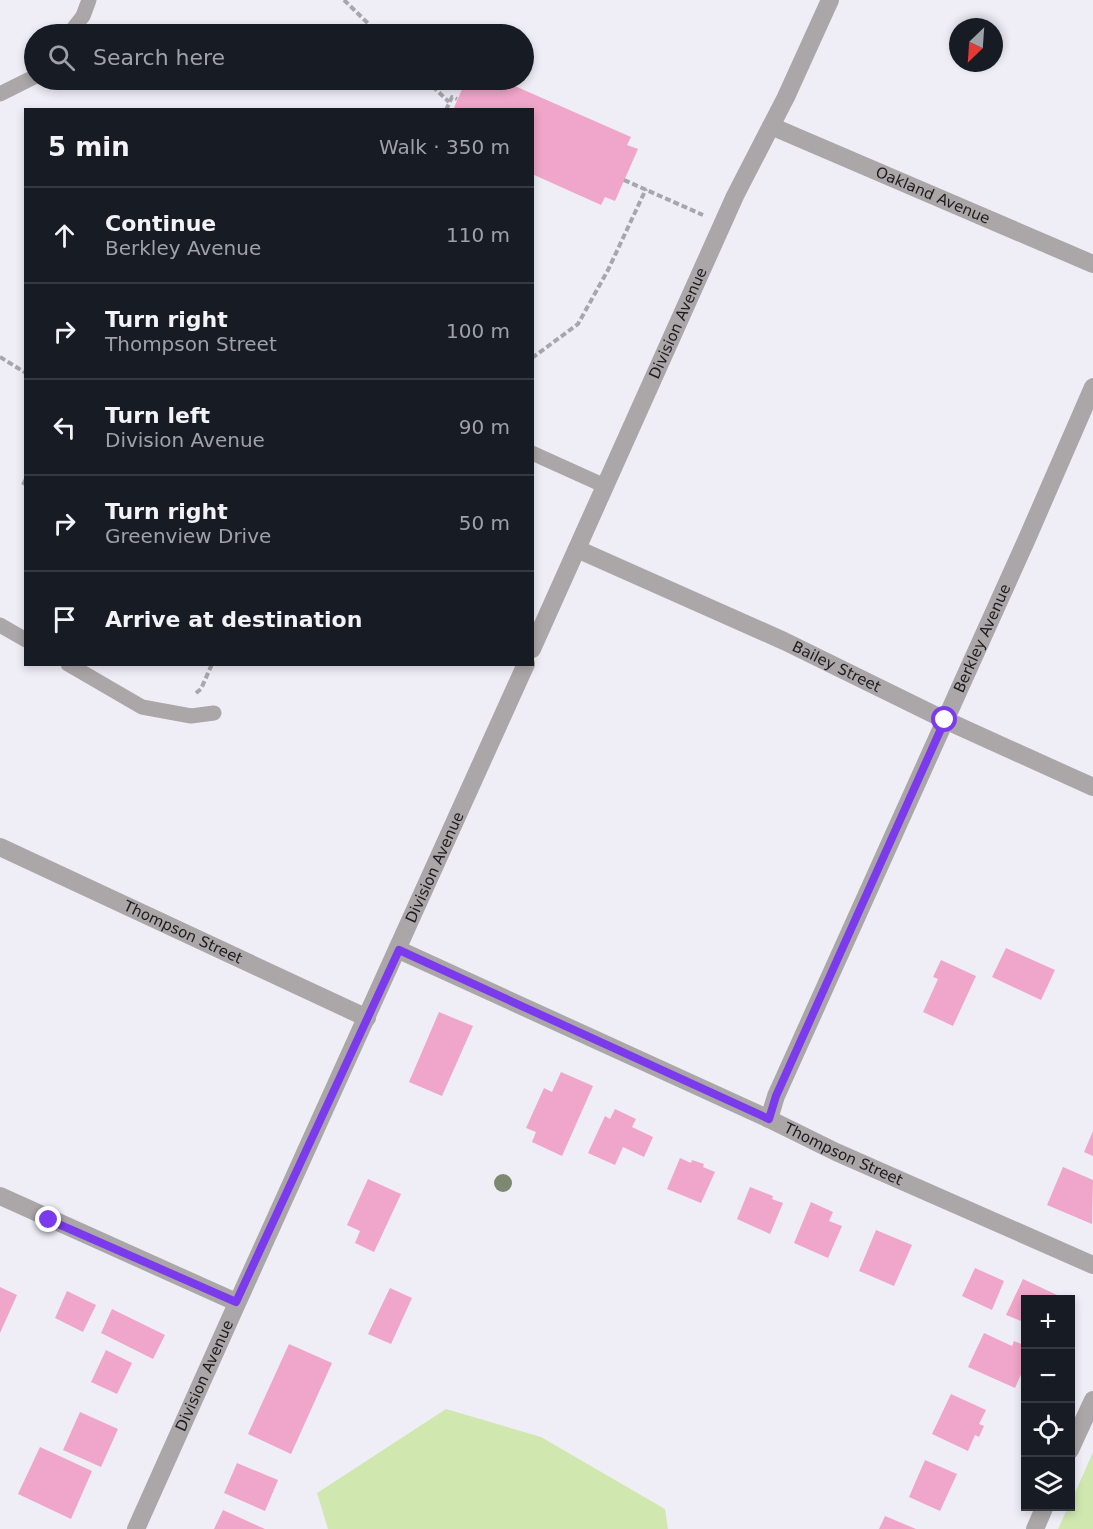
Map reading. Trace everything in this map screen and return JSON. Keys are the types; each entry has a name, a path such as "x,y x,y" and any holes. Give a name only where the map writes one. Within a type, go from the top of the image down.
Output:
{"street":[{"name":"Division Avenue","path":"534,645 722,225 830,0"},
{"name":"Oakland Avenue","path":"771,126 1093,264"},
{"name":"Berkley Avenue","path":"769,1119 790,1064 1093,387"},
{"name":"Bailey Street","path":"577,549 784,640 945,720 1093,787"},
{"name":"Division Avenue","path":"135,1529 236,1302 399,950 525,666"},
{"name":"Thompson Street","path":"0,847 367,1018"},
{"name":"Thompson Street","path":"399,950 769,1119 836,1152 1093,1265"},
{"path":"0,1196 236,1302"},
{"path":"1075,1441 1093,1400"},
{"path":"1035,1529 1043,1511"}],"lane":[{"path":"76,24 89,0"},
{"path":"0,94 24,82"},
{"path":"534,454 605,486"},
{"path":"0,625 24,639"},
{"path":"71,666 142,707 191,716 214,713"}],"path":[{"path":"344,0 369,24"},
{"path":"436,90 449,102"},
{"path":"447,108 452,97 457,99"},
{"path":"624,180 722,225"},
{"path":"534,357 578,324 608,270 646,189"},
{"path":"0,357 24,372"},
{"path":"189,699 201,689 211,666"}],"green space":[{"path":"446,1409 541,1437 665,1509 668,1529 328,1529 317,1493"},
{"path":"1093,1452 1093,1529 1058,1529 1066,1511 1075,1511 1075,1493"}],"building":[{"path":"462,90 524,90 631,137 627,145 638,149 615,201 605,197 601,205 534,175 534,108 454,108"},
{"path":"1006,948 1055,970 1041,1000 992,977"},
{"path":"941,960 976,976 953,1026 923,1012 938,979 933,977"},
{"path":"439,1012 473,1026 442,1096 409,1082"},
{"path":"561,1072 593,1086 562,1156 532,1142 536,1132 526,1128 544,1088 552,1092"},
{"path":"615,1109 636,1119 632,1127 653,1137 644,1157 623,1147 615,1165 588,1153 605,1116 610,1119"},
{"path":"1093,1131 1093,1156 1084,1152"},
{"path":"680,1158 691,1163 692,1160 704,1164 703,1167 715,1172 701,1203 667,1189"},
{"path":"1063,1167 1093,1180 1092,1224 1047,1205"},
{"path":"368,1179 401,1194 374,1252 355,1243 360,1231 347,1225"},
{"path":"750,1187 773,1196 772,1199 783,1203 770,1234 737,1219"},
{"path":"811,1202 833,1212 829,1221 842,1226 828,1258 794,1243"},
{"path":"876,1230 912,1245 894,1286 859,1271"},
{"path":"975,1268 1004,1281 992,1310 962,1296"},
{"path":"1023,1279 1057,1295 1021,1295 1021,1321 1006,1315"},
{"path":"0,1287 17,1295 0,1333"},
{"path":"390,1288 412,1298 391,1344 368,1334"},
{"path":"67,1291 96,1305 83,1332 55,1318"},
{"path":"112,1309 165,1335 153,1359 101,1333"},
{"path":"984,1333 1012,1346 1014,1341 1021,1344 1021,1374 1015,1388 968,1367"},
{"path":"289,1344 332,1363 291,1454 248,1434"},
{"path":"106,1350 132,1363 117,1394 91,1382"},
{"path":"951,1394 986,1410 979,1424 984,1426 979,1437 975,1435 968,1451 932,1434"},
{"path":"80,1412 118,1429 101,1467 63,1450"},
{"path":"40,1447 92,1471 71,1519 18,1494"},
{"path":"925,1460 957,1474 940,1511 909,1497"},
{"path":"237,1463 278,1480 265,1511 224,1493"},
{"path":"223,1510 265,1529 214,1529"},
{"path":"885,1516 916,1529 879,1529"}],"route":[{"path":"49,1220 236,1302 399,950 769,1119 776,1096 945,720"}]}
